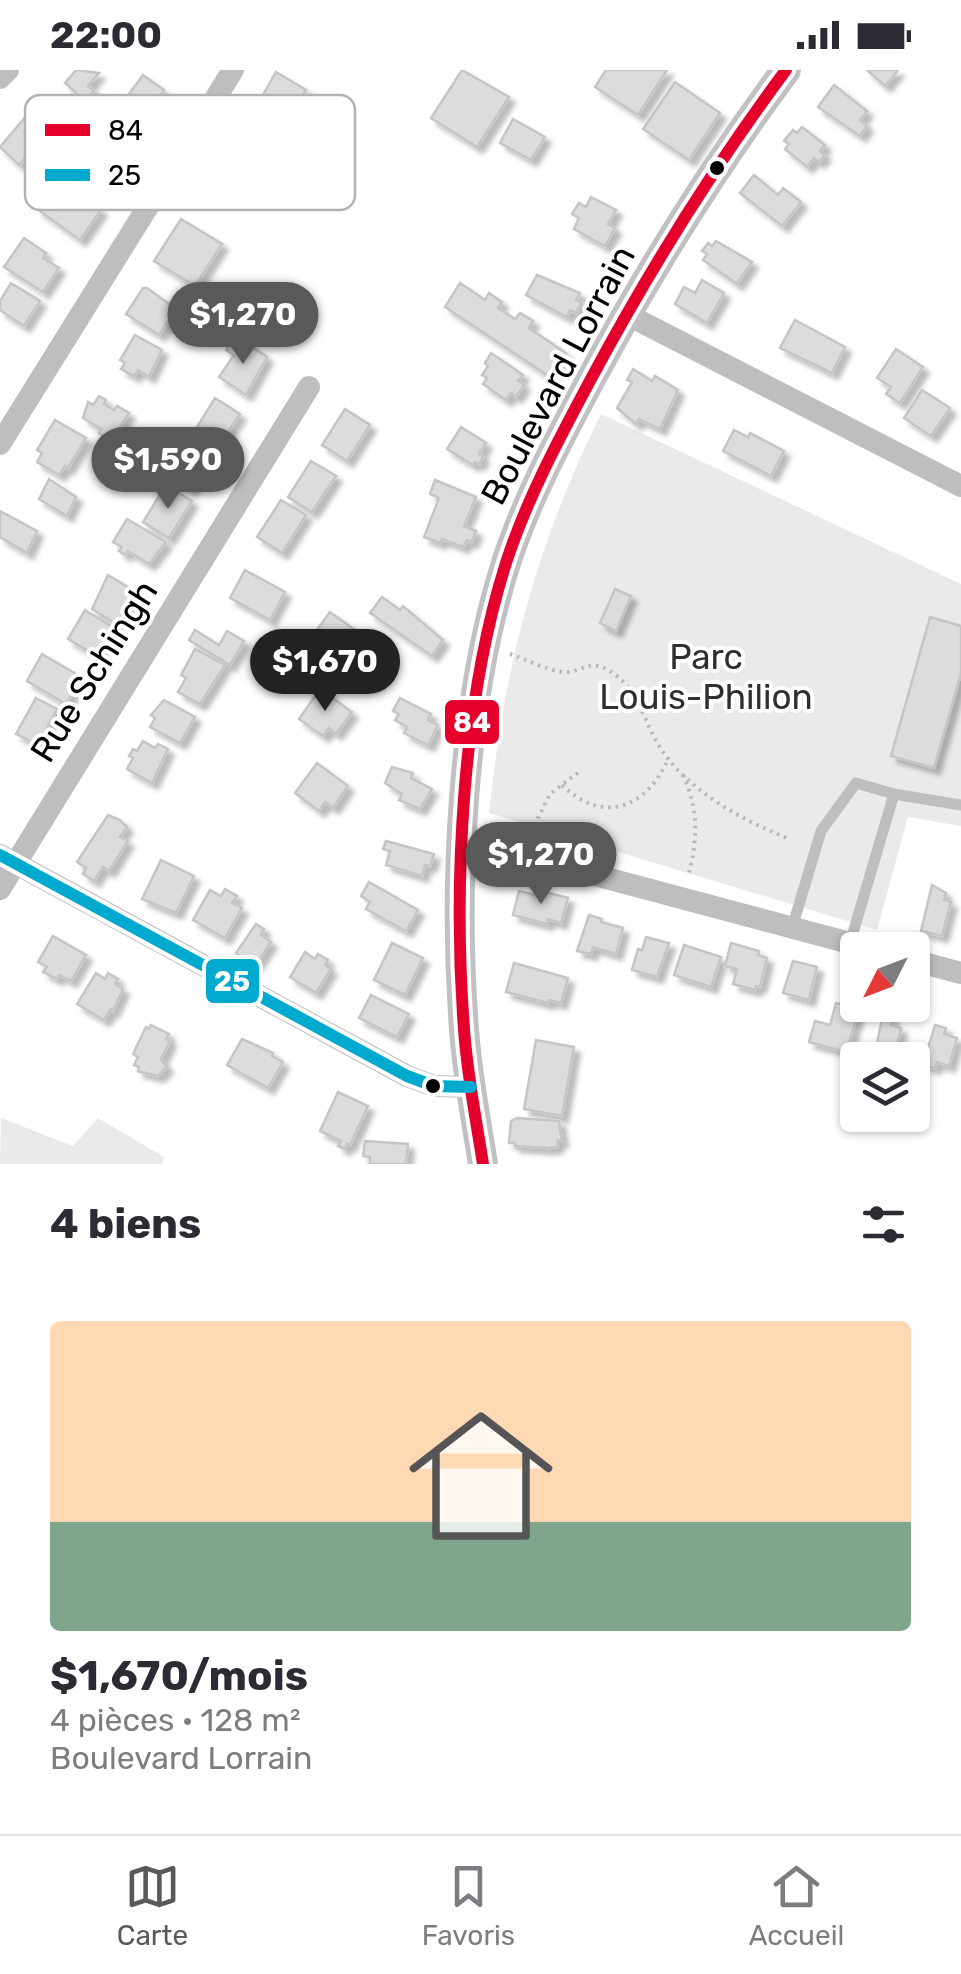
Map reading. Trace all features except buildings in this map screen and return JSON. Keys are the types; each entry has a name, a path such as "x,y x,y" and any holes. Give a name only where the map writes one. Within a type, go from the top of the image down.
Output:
{"main road":[{"name":"Boulevard Lorrain","path":"483,1164 463,1010 463,840 472,736 488,638 506,566 544,469 626,314 716,169 786,70"}],"street":[{"path":"0,78 8,70"},
{"path":"217,95 233,70"},
{"path":"0,444 146,210"},
{"path":"626,314 961,486"},
{"name":"Rue Schingh","path":"0,890 8,859 309,387"},
{"path":"463,840 840,940"},
{"path":"8,859 407,1076 434,1086 470,1087"},
{"path":"930,964 961,972"}],"lane":[{"path":"792,928 821,831 856,782 894,794 961,805"},
{"path":"853,932 894,794"}],"path":[{"path":"510,654 566,673 590,664 611,671 633,691 658,744 680,770 742,817 790,839"},
{"path":"562,785 598,806 622,806 656,783 669,757"},
{"path":"680,770 695,808 697,826 688,877"},
{"path":"531,832 550,794 578,772"}],"green space":[{"name":"Parc Louis-Philion","path":"601,414 961,584 961,826 908,817 877,930 489,813 504,706 526,607 558,512"},
{"path":"1,1118 73,1146 98,1118 164,1157 162,1164 0,1164"}],"transit line":[{"name":"84","path":"483,1164 465,1046 460,915 470,733 491,617 524,515 592,377 683,220 786,70"},
{"name":"25","path":"0,855 407,1076 434,1086 471,1087"}]}
